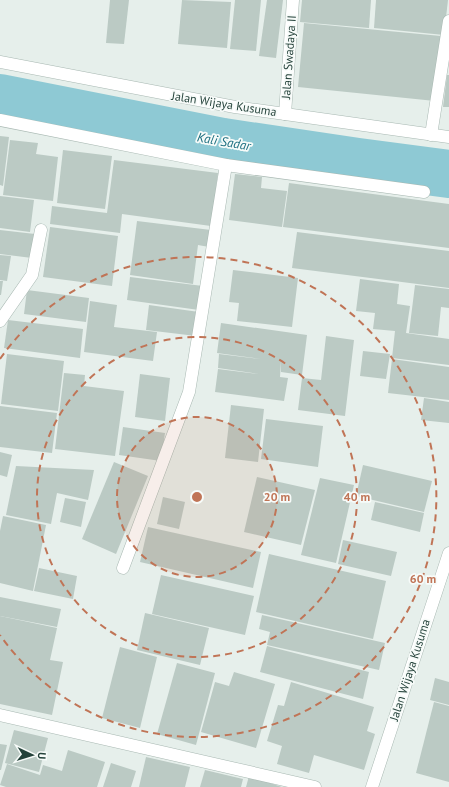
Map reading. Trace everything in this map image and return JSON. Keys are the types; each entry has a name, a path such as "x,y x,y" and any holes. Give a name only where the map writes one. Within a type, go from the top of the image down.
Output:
{"street":[{"name":"Jalan Swadaya II","path":"285,114 293,0"},
{"path":"431,135 449,21"},
{"name":"Jalan Wijaya Kusuma","path":"0,62 228,106 449,137"},
{"path":"0,120 226,165 424,192"},
{"path":"123,568 189,392 226,165"},
{"path":"0,321 32,275 41,230"},
{"name":"Jalan Wijaya Kusuma","path":"372,787 449,553"},
{"path":"0,714 315,787"}],"building":[{"path":"110,0 129,0 124,44 106,43"},
{"path":"182,0 231,2 227,48 178,44"},
{"path":"235,0 261,0 256,51 230,49"},
{"path":"267,0 283,0 276,58 259,56"},
{"path":"302,0 371,0 369,28 300,22"},
{"path":"376,0 448,0 444,35 374,28"},
{"path":"304,23 441,36 435,101 298,87"},
{"path":"447,75 449,75 449,107 443,107"},
{"path":"0,136 9,137 3,186 0,185"},
{"path":"10,140 38,143 36,154 58,157 53,201 3,195"},
{"path":"63,150 112,156 105,209 57,203"},
{"path":"114,160 218,173 211,226 122,214 120,233 50,224 52,206 107,213"},
{"path":"235,174 262,177 261,188 287,191 282,227 229,220"},
{"path":"289,183 449,204 449,248 283,227"},
{"path":"0,196 34,200 30,232 0,228"},
{"path":"137,221 211,230 209,247 198,245 193,284 130,275"},
{"path":"50,227 118,236 112,286 43,277"},
{"path":"0,230 35,234 32,258 0,254"},
{"path":"297,232 449,251 449,288 292,268"},
{"path":"0,255 11,256 7,281 0,280"},
{"path":"233,270 298,278 292,327 237,321 239,303 229,302"},
{"path":"130,277 203,286 199,310 127,300"},
{"path":"360,279 399,284 397,304 410,306 406,333 449,339 449,365 392,358 395,331 373,329 375,313 356,311"},
{"path":"0,281 3,281 1,295 0,295"},
{"path":"415,285 449,289 449,308 441,307 438,336 409,333"},
{"path":"27,290 89,298 86,322 24,314"},
{"path":"90,301 117,305 114,327 157,332 153,361 84,352"},
{"path":"149,305 199,312 196,336 146,330"},
{"path":"8,320 83,329 80,358 4,348"},
{"path":"221,323 307,335 302,375 281,372 281,361 280,377 288,378 284,401 215,392 218,369 259,374 218,368 219,354 261,359 217,353"},
{"path":"326,336 354,340 345,416 298,410 302,378 321,380"},
{"path":"363,351 390,354 386,379 360,376"},
{"path":"7,354 64,361 58,411 1,404"},
{"path":"392,359 449,367 449,400 388,393"},
{"path":"64,373 85,375 84,386 124,391 115,456 55,449"},
{"path":"140,374 170,378 165,421 135,417"},
{"path":"424,398 449,402 449,423 421,420"},
{"path":"231,405 264,409 258,462 225,458"},
{"path":"0,406 57,413 52,453 0,447"},
{"path":"266,419 323,426 318,467 261,459"},
{"path":"123,427 165,433 161,461 119,455"},
{"path":"0,452 12,455 7,477 0,475"},
{"path":"114,462 148,476 116,554 82,539"},
{"path":"363,465 432,481 424,512 356,496"},
{"path":"16,466 94,470 88,500 57,493 51,524 6,515"},
{"path":"257,477 315,490 301,545 244,532"},
{"path":"320,478 354,485 336,563 301,555"},
{"path":"163,497 185,502 179,529 157,524"},
{"path":"65,498 86,502 81,527 60,522"},
{"path":"375,502 424,513 420,532 371,520"},
{"path":"3,516 46,525 33,591 0,583 0,531"},
{"path":"148,527 261,552 253,588 140,562"},
{"path":"343,540 397,552 391,576 338,564"},
{"path":"269,554 386,581 373,639 256,612"},
{"path":"39,568 77,576 73,599 34,591"},
{"path":"161,575 254,596 245,635 152,614"},
{"path":"0,597 61,609 57,627 0,616"},
{"path":"145,613 209,628 200,665 137,650"},
{"path":"262,615 385,643 379,670 267,645 270,632 259,629"},
{"path":"0,616 57,628 50,660 63,662 52,715 0,704"},
{"path":"267,646 369,672 363,699 260,672"},
{"path":"120,647 157,657 140,728 102,718"},
{"path":"177,663 215,673 196,745 157,734"},
{"path":"234,672 275,684 256,748 201,732 215,682 229,686"},
{"path":"435,678 449,682 449,705 430,700"},
{"path":"291,682 374,707 367,731 375,734 364,770 314,755 309,773 277,764 282,746 267,741 278,705 284,706"},
{"path":"434,702 449,706 449,782 416,773"},
{"path":"14,730 48,738 39,772 5,763"},
{"path":"0,744 7,745 1,770 0,770"},
{"path":"68,750 105,762 97,787 6,787 0,785 7,764 40,775 43,765 62,771"},
{"path":"146,757 190,767 185,787 139,787"},
{"path":"111,763 136,771 131,787 103,787"},
{"path":"205,770 243,779 241,787 200,787"},
{"path":"249,776 282,787 246,787"}],"waterway":[{"name":"Kali Sadar","path":"0,98 223,142 449,174"}]}
